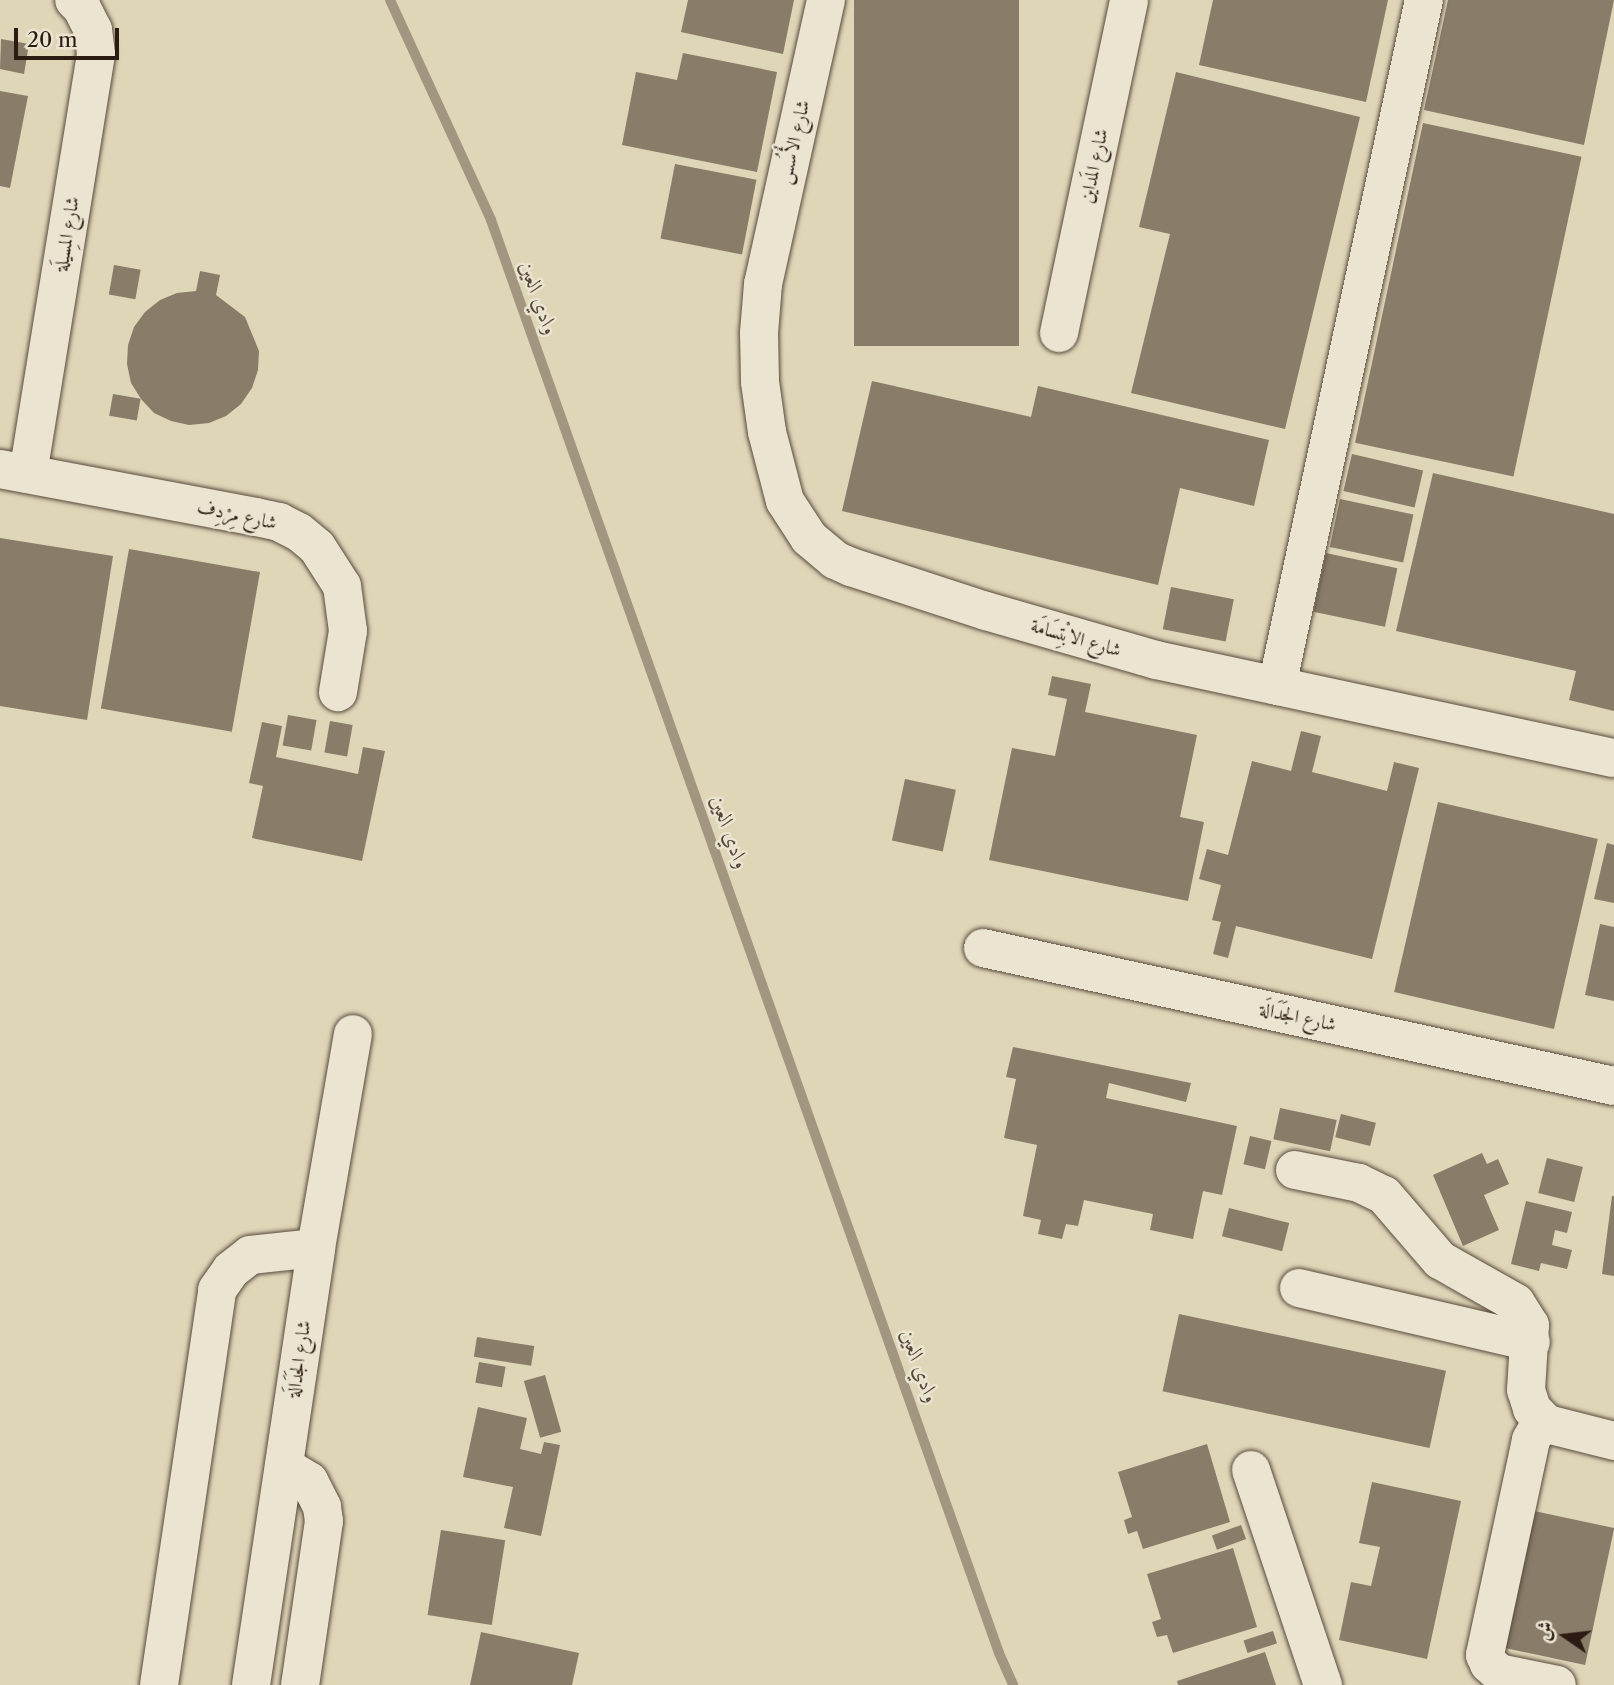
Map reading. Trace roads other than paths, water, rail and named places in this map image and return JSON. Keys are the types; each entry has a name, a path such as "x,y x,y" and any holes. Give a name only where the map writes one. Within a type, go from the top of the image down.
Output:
{"street":[{"name":"شارع المِسيلَة","path":"14,471 96,54 93,30 82,8 74,0"},
{"name":"شارع الأُسُس","path":"762,284 826,0"},
{"name":"شارع المَداين","path":"1059,333 1129,0"},
{"path":"1277,687 1424,0"},
{"name":"شارع الابْتِسَامَة","path":"762,284 760,382 767,432 785,501 795,520 822,550 851,567 1035,626 1156,660 1614,758"},
{"name":"شارع مِرْدِف","path":"14,471 256,517 279,522 299,532 317,547 342,586 348,631 338,692"},
{"name":"شارع الجَدَالَة","path":"983,948 1614,1086"},
{"name":"شارع الجَدَالَة","path":"251,1685 316,1248 353,1034"},
{"path":"1295,1170 1359,1183 1384,1195 1440,1261 1516,1303 1530,1325 1526,1390 1532,1409 1542,1420 1556,1427 1614,1441"},
{"path":"159,1685 217,1290 231,1270 250,1255 316,1248"},
{"path":"1298,1288 1531,1342"},
{"path":"1542,1420 1531,1440 1485,1655 1489,1664 1499,1673 1557,1685"},
{"path":"284,1466 309,1481 322,1507 324,1521 300,1685"},
{"path":"1251,1470 1322,1685"}],"waterway":[{"name":"وادي العين","path":"390,0 491,220 999,1653 1013,1685"}]}
